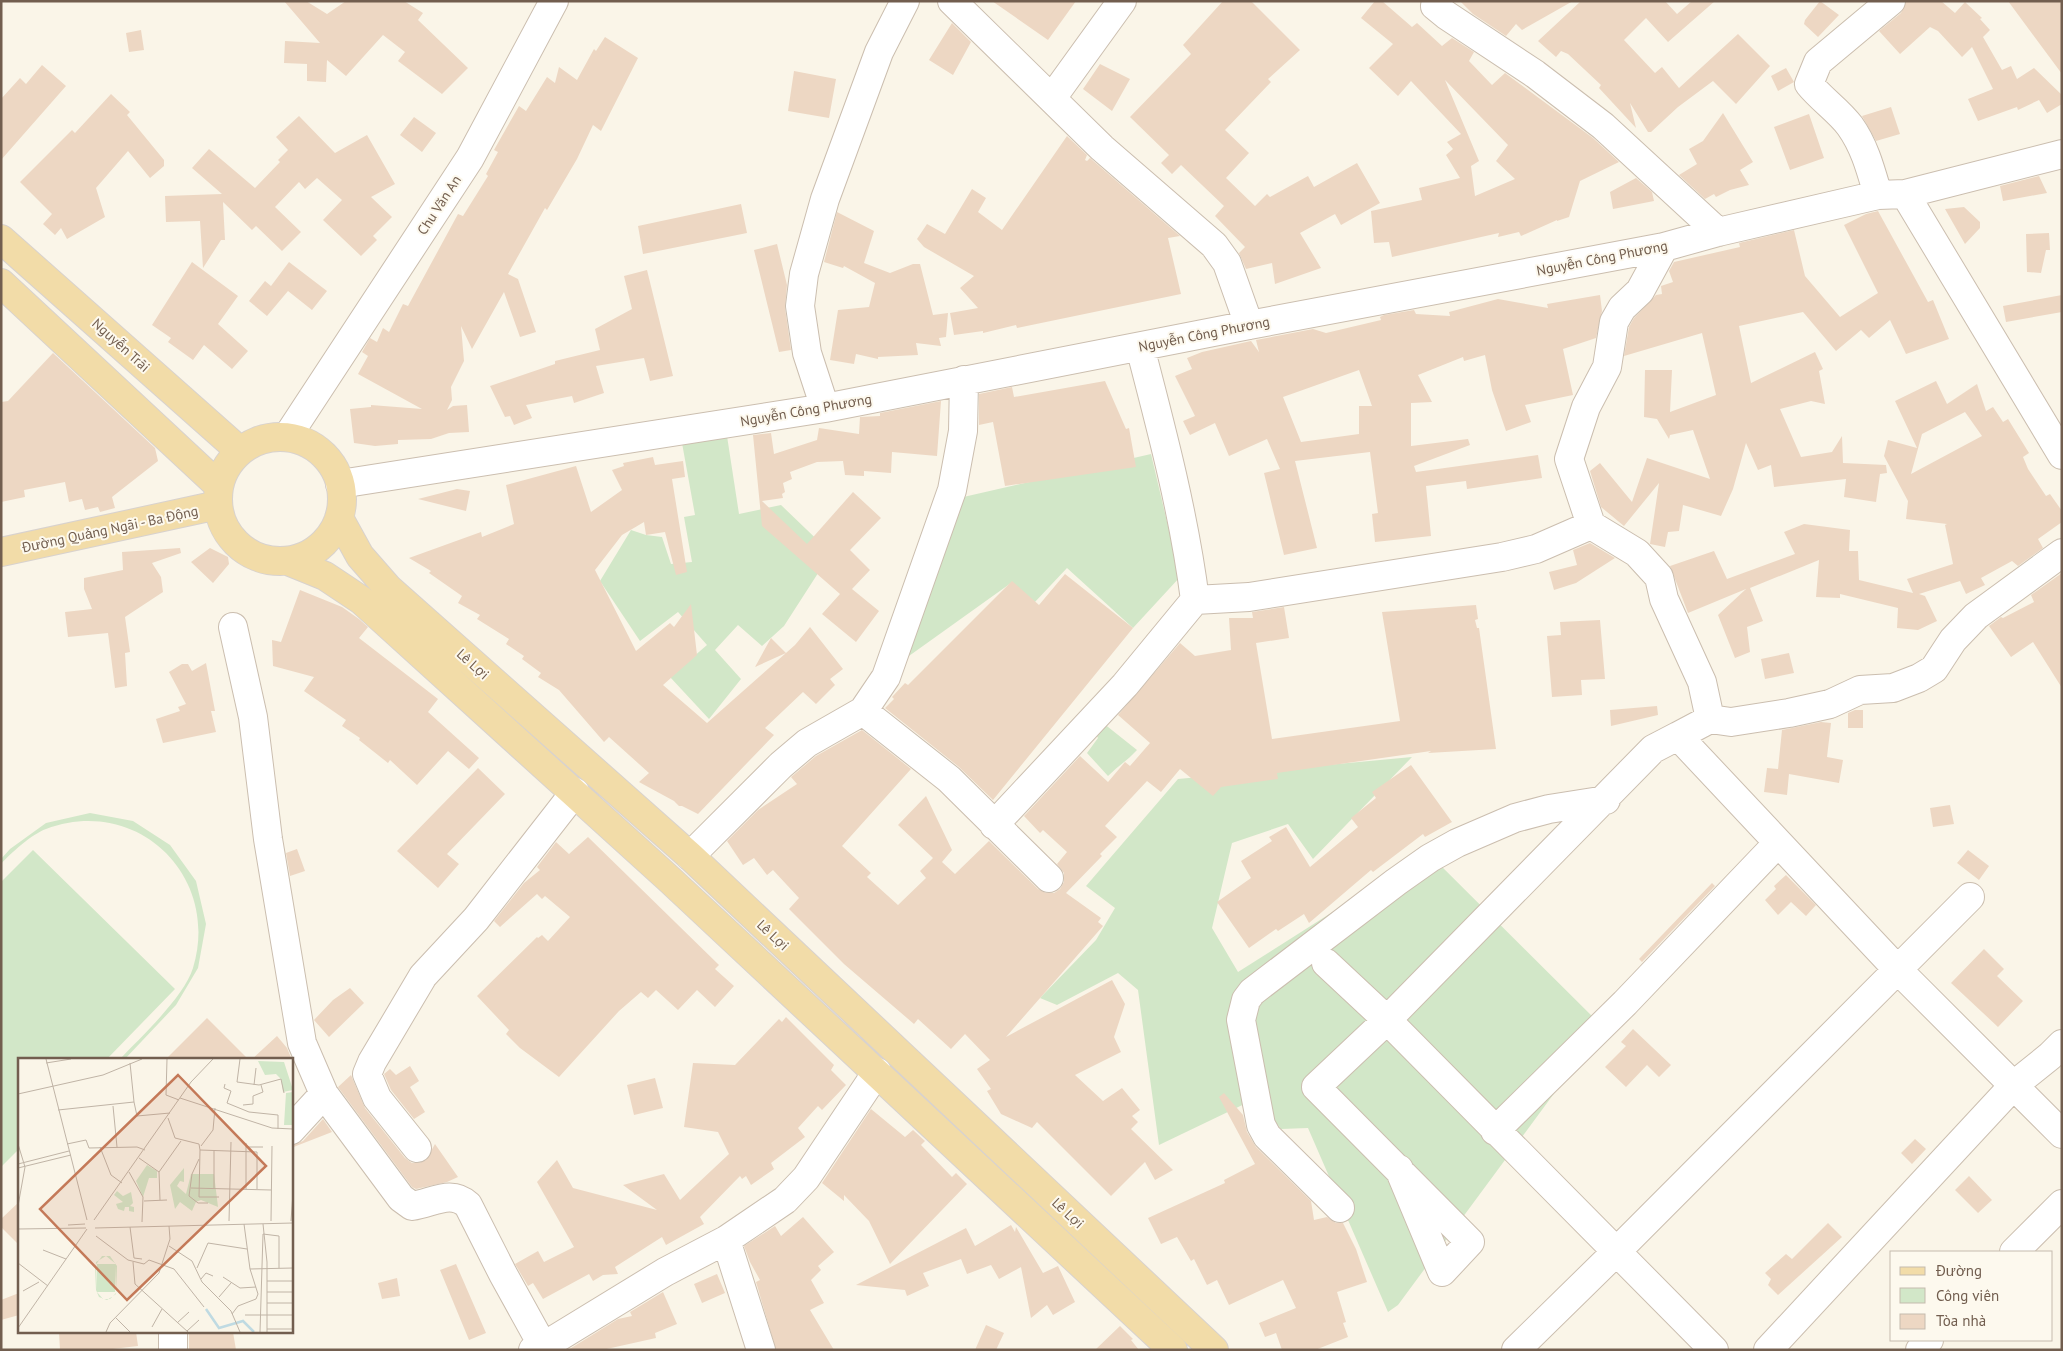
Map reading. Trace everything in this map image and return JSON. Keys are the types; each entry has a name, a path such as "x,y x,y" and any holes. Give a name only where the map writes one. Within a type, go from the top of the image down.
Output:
{"main road":[{"name":"Nguyễn Trãi","path":"1,239 240,451"},
{"path":"1,283 218,496"},
{"path":"287,437 305,442 321,452 332,466 340,484 342,501 339,518 332,534 320,547 305,556 288,561 266,560 251,554 237,544 224,527 218,496 227,467 240,451 262,439 287,437"},
{"name":"Đường Quảng Ngãi - Ba Động","path":"1,552 218,496"},
{"name":"Lê Lợi","path":"339,518 360,556 388,588 690,856 1214,1350"},
{"name":"Lê Lợi","path":"288,561 325,576 361,600 575,792 1173,1350"},
{"path":"669,879 690,856"},
{"path":"876,1072 896,1051"}],"street":[{"name":"Chu Văn An","path":"287,437 470,158 554,1"},
{"path":"824,408 807,353 800,306 804,274 825,199 879,52 906,1"},
{"path":"952,1 1102,148 1214,245 1227,263 1249,325"},
{"path":"1052,98 1122,1"},
{"path":"1892,1 1818,62 1809,84 1822,100 1849,125 1892,195 2062,455"},
{"path":"1428,3 1534,74 1603,126 1718,232"},
{"name":"Nguyễn Công Phương","path":"340,484 824,408 1249,325 1664,247 1718,232 1892,195 2062,154"},
{"path":"1664,247 1640,291 1622,308 1614,322 1607,367 1586,407 1569,459 1591,525 1637,553 1659,577 1664,598 1702,682 1710,719"},
{"path":"994,824 1125,685 1195,600 1190,559 1166,446 1140,347"},
{"path":"690,856 780,765 807,743 864,711 886,677 952,490 963,431 964,380"},
{"path":"1195,600 1248,597 1502,557 1536,549 1591,525"},
{"path":"1400,1169 1316,1087 1387,1020 1606,800 1653,749 1710,719 1731,722 1789,714 1830,704 1860,690 1894,688 1919,678 1934,669 1953,640 1976,616 2062,552"},
{"path":"233,628 253,717 268,839 297,1028 302,1043 324,1094 401,1198 412,1206 450,1196 460,1198 468,1205 541,1349 665,1272 726,1240 785,1200 806,1178 876,1072"},
{"path":"864,711 950,780 1049,878"},
{"path":"1678,736 1777,844 1897,970 2062,1134"},
{"path":"417,1148 377,1098 367,1074 372,1062 423,976 476,919 575,792"},
{"path":"1340,1208 1267,1136 1261,1125 1240,1020 1246,1000 1252,992 1315,942 1430,858 1457,843 1516,818 1606,800"},
{"path":"1495,1131 1625,1003 1777,844"},
{"path":"1516,1350 1970,897"},
{"path":"1326,963 1387,1020 1714,1350"},
{"path":"1768,1350 2014,1085 2058,1056"},
{"path":"292,1129 324,1094"},
{"path":"2015,1251 2062,1204"},
{"path":"726,1240 761,1350"},
{"path":"173,1334 173,1350"}],"green space":[{"path":"727,436 739,514 781,505 831,553 784,626 762,646 738,625 715,650 741,679 709,719 670,677 707,645 678,612 640,641 600,581 631,530 646,535 662,537 671,564 692,562 684,517 695,515 682,443"},
{"path":"1151,454 1180,577 1133,628 1067,568 1034,603 1011,583 888,671 946,501"},
{"path":"1098,719 1137,750 1108,776 1087,753 1098,738 1095,733"},
{"path":"1412,757 1313,859 1288,824 1232,843 1212,928 1238,972 1427,852 1603,1027 1398,1305 1388,1312 1308,1128 1281,1129 1257,1098 1159,1145 1138,990 1118,973 1057,1005 1040,998 1096,940 1115,908 1086,886 1178,779"},
{"path":"90,813 133,821 170,845 196,881 206,924 198,968 176,1005 126,1058 121,1058 171,1004 181,991 193,968 198,934 195,903 183,875 164,851 140,834 111,823 80,821 40,831 22,844 1,864 1,859 10,849 46,823"},
{"path":"33,850 175,989 108,1058 18,1058 18,1150 1,1167 1,882"}],"building":[{"path":"284,1 306,1 327,14 346,1 404,1 423,13 418,20 468,68 442,94 398,61 405,52 383,35 346,76 327,60 326,82 307,81 307,64 284,63 285,41 320,43"},
{"path":"992,1 1076,1 1048,40"},
{"path":"1223,1 1251,1 1300,50 1268,79 1271,82 1225,130 1249,153 1226,178 1255,206 1267,194 1270,197 1308,176 1314,187 1357,163 1380,203 1341,225 1335,214 1300,233 1321,268 1275,284 1272,263 1246,269 1239,253 1245,247 1215,216 1224,206 1181,165 1172,174 1161,163 1169,155 1130,117 1191,54 1183,45"},
{"path":"1375,1 1382,1 1412,27 1417,23 1442,46 1452,38 1474,52 1469,61 1492,85 1505,73 1593,138 1619,162 1580,181 1569,217 1557,220 1521,236 1519,232 1498,237 1499,233 1392,257 1389,242 1374,243 1371,211 1422,200 1419,188 1460,178 1446,155 1453,149 1447,142 1461,134 1411,81 1398,96 1369,68 1393,44 1361,18","holes":["1445,80 1508,145 1496,161 1515,179 1475,196 1471,166 1479,161"]},
{"path":"1460,1 1573,1 1522,30 1516,24 1506,36 1473,14"},
{"path":"1581,1 1665,1 1677,14 1692,1 1715,1 1668,42 1646,18 1624,40 1655,73 1662,67 1679,88 1738,34 1770,66 1736,104 1713,81 1678,107 1651,132 1648,132 1630,103 1636,128 1599,88 1601,85 1568,54 1561,51 1556,57 1538,41"},
{"path":"1820,1 1839,15 1818,37 1804,24"},
{"path":"1906,1 1941,1 1955,13 1965,2 1982,18 1980,19 1990,30 1983,37 2002,70 2011,66 2017,79 2034,68 2062,95 2062,104 2047,113 2039,100 2018,110 2017,107 1978,121 1968,99 1993,89 1972,47 1962,57 1938,31 1930,27 1900,54 1879,31 1901,13"},
{"path":"2008,1 2062,1 2062,74"},
{"path":"952,23 971,42 953,75 929,60"},
{"path":"141,30 144,50 129,52 126,33"},
{"path":"605,37 638,58 601,131 593,125 577,159 547,210 545,208 508,274 518,279 536,332 520,337 504,292 472,349 461,326 464,361 451,387 452,400 447,410 453,406 467,405 469,432 449,433 431,439 398,440 398,444 375,446 354,443 350,409 371,407 371,405 422,409 358,374 368,356 362,352 370,338 377,342 383,328 389,332 403,304 408,306 458,214 463,216 488,176 486,174 498,152 494,150 519,106 526,111 547,77 555,83 559,67 577,80 594,49 596,51"},
{"path":"1100,64 1130,79 1112,111 1083,89"},
{"path":"42,65 66,86 1,160 1,99 20,78 26,84"},
{"path":"1786,68 1794,82 1778,91 1771,76"},
{"path":"794,71 836,79 829,118 788,111"},
{"path":"111,94 130,112 127,115 164,160 164,166 150,178 128,151 96,188 105,217 67,239 61,228 55,235 43,224 52,214 20,182 72,130 75,133"},
{"path":"1891,107 1900,134 1876,141 1862,116"},
{"path":"1723,113 1753,162 1740,170 1749,185 1730,190 1716,197 1714,194 1705,199 1679,175 1697,164 1689,149 1703,141"},
{"path":"1809,114 1824,158 1790,170 1774,127"},
{"path":"299,116 335,153 367,135 395,184 371,197 392,217 373,236 377,240 361,256 323,220 342,200 317,178 305,189 299,182 275,207 301,232 282,251 256,226 252,230 223,202 225,240 221,240 203,268 200,221 166,222 165,196 222,194 192,168 209,149 255,188 280,162 278,160 288,150 276,137"},
{"path":"414,117 436,133 422,152 400,135"},
{"path":"1067,136 1087,155 1085,160 1087,161 1090,158 1180,236 1168,238 1181,294 1017,328 1016,325 983,333 983,331 954,335 950,313 978,308 960,288 974,276 924,247 917,239 927,224 945,234 972,189 986,198 978,212 1002,230"},
{"path":"2039,176 2047,193 2003,201 2000,186"},
{"path":"1636,178 1652,192 1654,201 1613,209 1610,192"},
{"path":"741,204 747,233 643,254 638,226"},
{"path":"1964,207 1980,222 1980,228 1965,244 1945,209"},
{"path":"1878,211 1928,302 1933,300 1949,339 1906,354 1890,320 1869,338 1861,330 1836,351 1803,312 1739,326 1751,383 1815,352 1823,369 1819,371 1825,404 1811,401 1780,409 1801,457 1832,452 1842,436 1843,463 1886,465 1887,473 1880,474 1876,502 1844,497 1846,479 1774,487 1771,465 1758,470 1746,443 1733,489 1721,516 1683,505 1679,531 1668,532 1665,547 1650,544 1659,483 1624,526 1601,507 1590,471 1600,463 1632,502 1647,458 1710,479 1693,430 1670,435 1669,439 1657,419 1644,417 1645,370 1672,370 1670,412 1716,395 1702,333 1624,356 1629,327 1634,318 1656,295 1662,294 1661,286 1673,282 1669,271 1674,262 1740,247 1739,243 1794,230 1805,276 1840,317 1878,293 1844,225 1866,214"},
{"path":"837,212 874,231 864,263 890,273 913,264 920,264 933,315 948,313 946,337 939,338 941,346 916,343 918,355 878,357 878,359 856,354 854,364 830,360 838,310 869,307 875,283 844,266 843,268 824,262"},
{"path":"2049,233 2050,250 2046,250 2041,273 2027,272 2026,234"},
{"path":"777,244 787,285 785,308 791,350 779,352 754,250"},
{"path":"192,262 238,296 218,324 248,351 232,369 204,345 193,360 168,342 171,338 152,325"},
{"path":"289,262 327,291 312,310 288,291 267,316 249,301 265,281 271,286"},
{"path":"647,270 673,376 650,381 644,358 596,366 604,393 574,403 572,396 526,405 532,418 514,425 510,416 505,417 490,386 555,364 555,361 600,350 595,329 632,309 624,276"},
{"path":"1600,295 1602,311 1596,338 1563,349 1573,395 1525,405 1531,422 1506,431 1492,390 1485,355 1464,361 1463,357 1418,375 1432,402 1411,403 1411,446 1468,439 1470,445 1414,466 1416,472 1538,455 1542,478 1467,489 1466,481 1426,486 1431,536 1375,542 1372,514 1378,513 1370,452 1295,461 1317,548 1284,555 1264,473 1280,469 1267,439 1229,456 1215,423 1190,435 1183,421 1195,416 1175,376 1192,369 1187,358 1202,352 1251,341 1259,352 1256,340 1313,329 1326,333 1381,320 1380,317 1384,315 1414,310 1416,314 1450,316 1449,312 1498,299 1548,308 1547,304","holes":["1359,370 1372,406 1359,406 1359,434 1301,442 1283,397"]},
{"path":"2062,295 2062,312 2006,322 2003,306"},
{"path":"53,353 155,448 158,461 112,497 115,508 100,512 98,507 85,510 82,499 69,502 65,482 24,490 25,497 1,502 1,402 8,401"},
{"path":"1105,381 1126,429 1129,428 1136,467 1005,486 993,422 979,425 979,394 1012,387 1014,397"},
{"path":"1936,381 1947,404 1977,384 1986,411 1993,407 2003,422 2008,419 2029,453 2023,457 2028,469 2046,496 2050,494 2062,511 2062,522 2038,539 2043,548 2018,566 2012,561 1981,578 1985,585 1966,594 1960,581 1919,594 1925,596 1937,621 1918,630 1897,628 1898,608 1840,594 1840,598 1816,597 1819,560 1750,588 1763,621 1747,627 1750,652 1735,658 1718,615 1746,589 1688,613 1670,566 1714,551 1727,579 1795,554 1784,532 1804,524 1850,530 1849,551 1858,551 1859,580 1913,593 1907,579 1953,564 1945,525 1947,524 1906,519 1908,501 1884,456 1888,440 1917,448 1895,401","holes":["1965,412 1982,436 1911,474 1922,434"]},
{"path":"941,401 937,456 892,452 891,473 864,471 864,476 845,475 843,461 817,462 790,472 792,479 783,483 785,492 782,494 783,498 762,501 807,544 853,492 881,518 850,550 870,570 852,589 879,611 856,642 822,614 840,594 762,526 753,435 771,433 774,454 817,440 819,428 859,434 860,417 880,416 880,413"},
{"path":"653,457 655,465 683,461 685,477 672,479 687,572 676,575 665,532 646,535 644,522 622,535 595,570 636,651 670,623 674,627 691,604 697,655 663,685 707,723 795,645 810,627 843,669 830,679 835,685 816,704 803,692 765,728 774,735 698,814 679,806 674,801 639,782 649,773 609,737 604,742 559,690 538,677 541,673 522,659 524,656 506,644 509,639 477,619 480,615 458,603 462,596 429,573 431,571 409,558 481,532 482,537 514,524 506,485 576,466 591,512 622,490 612,470 624,466 623,463"},
{"path":"457,489 470,491 466,511 418,499"},
{"path":"1590,543 1615,558 1576,583 1554,590 1549,572 1577,565 1573,550"},
{"path":"180,548 181,553 152,563 161,577 163,592 125,617 130,652 125,653 127,686 115,688 108,633 68,637 65,612 92,609 84,589 84,578 123,570 122,552"},
{"path":"210,548 228,557 229,564 213,583 191,562"},
{"path":"2062,573 2062,688 2033,642 2011,657 1989,626 2001,617 2003,618 2034,602 2031,595"},
{"path":"1065,574 1133,628 993,800 959,767 885,708 905,683 908,685 1012,581 1039,605"},
{"path":"300,590 342,607 359,619 368,627 359,638 438,699 428,712 479,758 469,769 448,751 417,785 390,760 388,763 359,740 360,738 342,726 346,720 304,691 314,677 273,666 272,640 281,642"},
{"path":"1476,605 1478,619 1475,620 1477,628 1479,628 1496,749 1428,753 1431,751 1277,773 1278,779 1221,787 1213,796 1180,769 1161,792 1147,781 1105,826 1117,837 1100,854 1102,856 1066,893 1101,918 1098,922 1103,926 1006,1037 1112,980 1125,1004 1114,1037 1121,1052 1075,1075 1103,1101 1122,1088 1140,1110 1132,1116 1138,1122 1131,1129 1173,1170 1155,1180 1145,1162 1111,1196 1037,1122 1032,1128 1001,1114 987,1091 991,1089 977,1069 990,1060 965,1034 951,1049 918,1019 914,1024 844,964 789,909 799,898 773,870 767,875 754,858 743,865 727,841 758,810 797,784 791,777 816,756 862,730 911,769 842,846 871,873 867,877 898,905 926,878 920,871 933,858 898,825 926,796 952,850 942,862 955,874 989,841 1038,889 1046,893 1054,893 1060,889 1064,882 1064,873 1057,864 1067,852 1043,830 1040,833 1024,816 1080,756 1108,782 1125,762 1130,766 1150,743 1118,715 1180,643 1195,656 1231,650 1229,618 1253,618 1252,612 1284,607 1289,638 1256,643 1272,739 1400,721 1382,612"},
{"path":"1600,620 1605,679 1581,680 1582,695 1552,697 1547,636 1561,635 1560,622"},
{"path":"771,638 786,653 755,667"},
{"path":"1789,653 1794,673 1765,679 1761,659"},
{"path":"206,663 215,711 211,711 216,732 163,743 156,719 180,711 178,707 186,704 169,672 182,664 188,664 192,671"},
{"path":"1657,706 1658,715 1611,726 1610,710"},
{"path":"1855,710 1863,710 1863,728 1848,728 1848,713"},
{"path":"1821,722 1831,723 1827,757 1843,760 1839,783 1789,774 1787,795 1764,792 1767,768 1778,769 1782,730"},
{"path":"1411,765 1452,822 1425,837 1423,834 1373,872 1371,870 1309,923 1304,914 1278,931 1276,929 1249,948 1217,902 1251,878 1241,861 1272,841 1269,837 1286,827 1310,867 1358,827 1351,818 1376,798 1372,792"},
{"path":"478,768 505,794 447,854 459,864 438,888 397,851"},
{"path":"1950,805 1954,824 1933,827 1930,808"},
{"path":"588,837 719,965 715,969 734,986 715,1007 697,990 678,1010 656,990 648,998 641,992 619,1011 559,1077 520,1048 506,1034 509,1030 477,996 537,937 542,935 548,941 570,917 545,896 542,899 537,894 500,927 494,921 524,883 540,870 537,867 556,842 569,854"},
{"path":"297,849 305,871 290,876 286,853"},
{"path":"1968,850 1989,866 1979,880 1957,863"},
{"path":"1786,875 1816,905 1806,916 1791,902 1778,915 1765,900 1776,889 1774,886"},
{"path":"1712,883 1715,886 1642,962 1639,959"},
{"path":"1984,949 2004,969 1997,976 2023,1001 1998,1027 1951,983"},
{"path":"350,988 364,1003 329,1037 314,1020 333,1000"},
{"path":"786,1017 834,1065 831,1070 846,1085 822,1110 818,1106 798,1128 805,1137 771,1163 774,1169 751,1185 746,1176 742,1179 740,1176 700,1217 704,1224 666,1245 662,1237 615,1267 618,1274 603,1275 593,1281 589,1274 543,1299 533,1283 528,1286 515,1264 538,1251 544,1262 574,1247 537,1182 557,1160 573,1188 657,1210 623,1185 664,1174 680,1200 729,1154 718,1132 684,1127 693,1063 735,1065 779,1019 782,1022"},
{"path":"207,1018 247,1058 167,1058"},
{"path":"1633,1029 1671,1065 1659,1077 1647,1065 1626,1087 1605,1067 1626,1046 1621,1042"},
{"path":"277,1036 287,1048 291,1058 253,1058"},
{"path":"410,1066 419,1081 410,1087 425,1112 414,1119 391,1090 384,1074 390,1069 396,1075"},
{"path":"351,1075 365,1108 405,1158 412,1163 426,1160 435,1144 458,1177 447,1182 416,1189 412,1187 338,1087"},
{"path":"655,1078 663,1108 634,1115 627,1085"},
{"path":"1224,1093 1243,1115 1247,1132 1256,1147 1311,1201 1314,1220 1327,1217 1336,1223 1343,1223 1356,1249 1367,1282 1337,1292 1346,1322 1343,1323 1348,1337 1315,1350 1282,1350 1276,1333 1265,1337 1259,1323 1296,1308 1283,1280 1229,1305 1217,1280 1207,1285 1194,1259 1191,1261 1177,1237 1161,1244 1148,1218 1225,1183 1224,1180 1255,1164 1219,1097"},
{"path":"871,1109 905,1137 913,1130 925,1141 921,1145 952,1177 956,1173 967,1184 890,1264 869,1221 844,1195 844,1201 822,1183"},
{"path":"323,1119 332,1132 292,1148 292,1145 303,1141"},
{"path":"1915,1139 1926,1149 1912,1164 1901,1153"},
{"path":"1969,1176 1992,1200 1978,1213 1955,1190"},
{"path":"18,1203 18,1244 1,1227 1,1219"},
{"path":"803,1217 834,1252 818,1266 821,1270 811,1280 824,1303 810,1310 834,1350 776,1350 756,1282 760,1280 744,1246 775,1226 781,1236"},
{"path":"1828,1223 1842,1237 1778,1295 1768,1285 1771,1279 1765,1273 1786,1254 1792,1259"},
{"path":"1011,1225 1015,1232 1016,1227 1043,1273 1058,1266 1075,1302 1053,1315 1047,1305 1031,1318 1021,1267 999,1279 991,1265 967,1274 961,1259 923,1273 929,1286 907,1296 905,1290 856,1285 966,1228 975,1246"},
{"path":"456,1264 486,1333 469,1340 440,1270"},
{"path":"717,1274 725,1293 702,1303 694,1284"},
{"path":"397,1278 400,1296 382,1299 378,1283"},
{"path":"663,1292 677,1324 655,1333 656,1338 602,1350 568,1350 618,1319 632,1316 630,1312"},
{"path":"18,1293 18,1315 1,1320 1,1300"},
{"path":"986,1325 1004,1333 996,1350 975,1350"},
{"path":"1120,1326 1133,1339 1131,1340 1139,1350 1095,1350"},
{"path":"59,1334 136,1334 138,1346 104,1350 60,1350"},
{"path":"189,1334 233,1334 236,1350 189,1350"}]}
